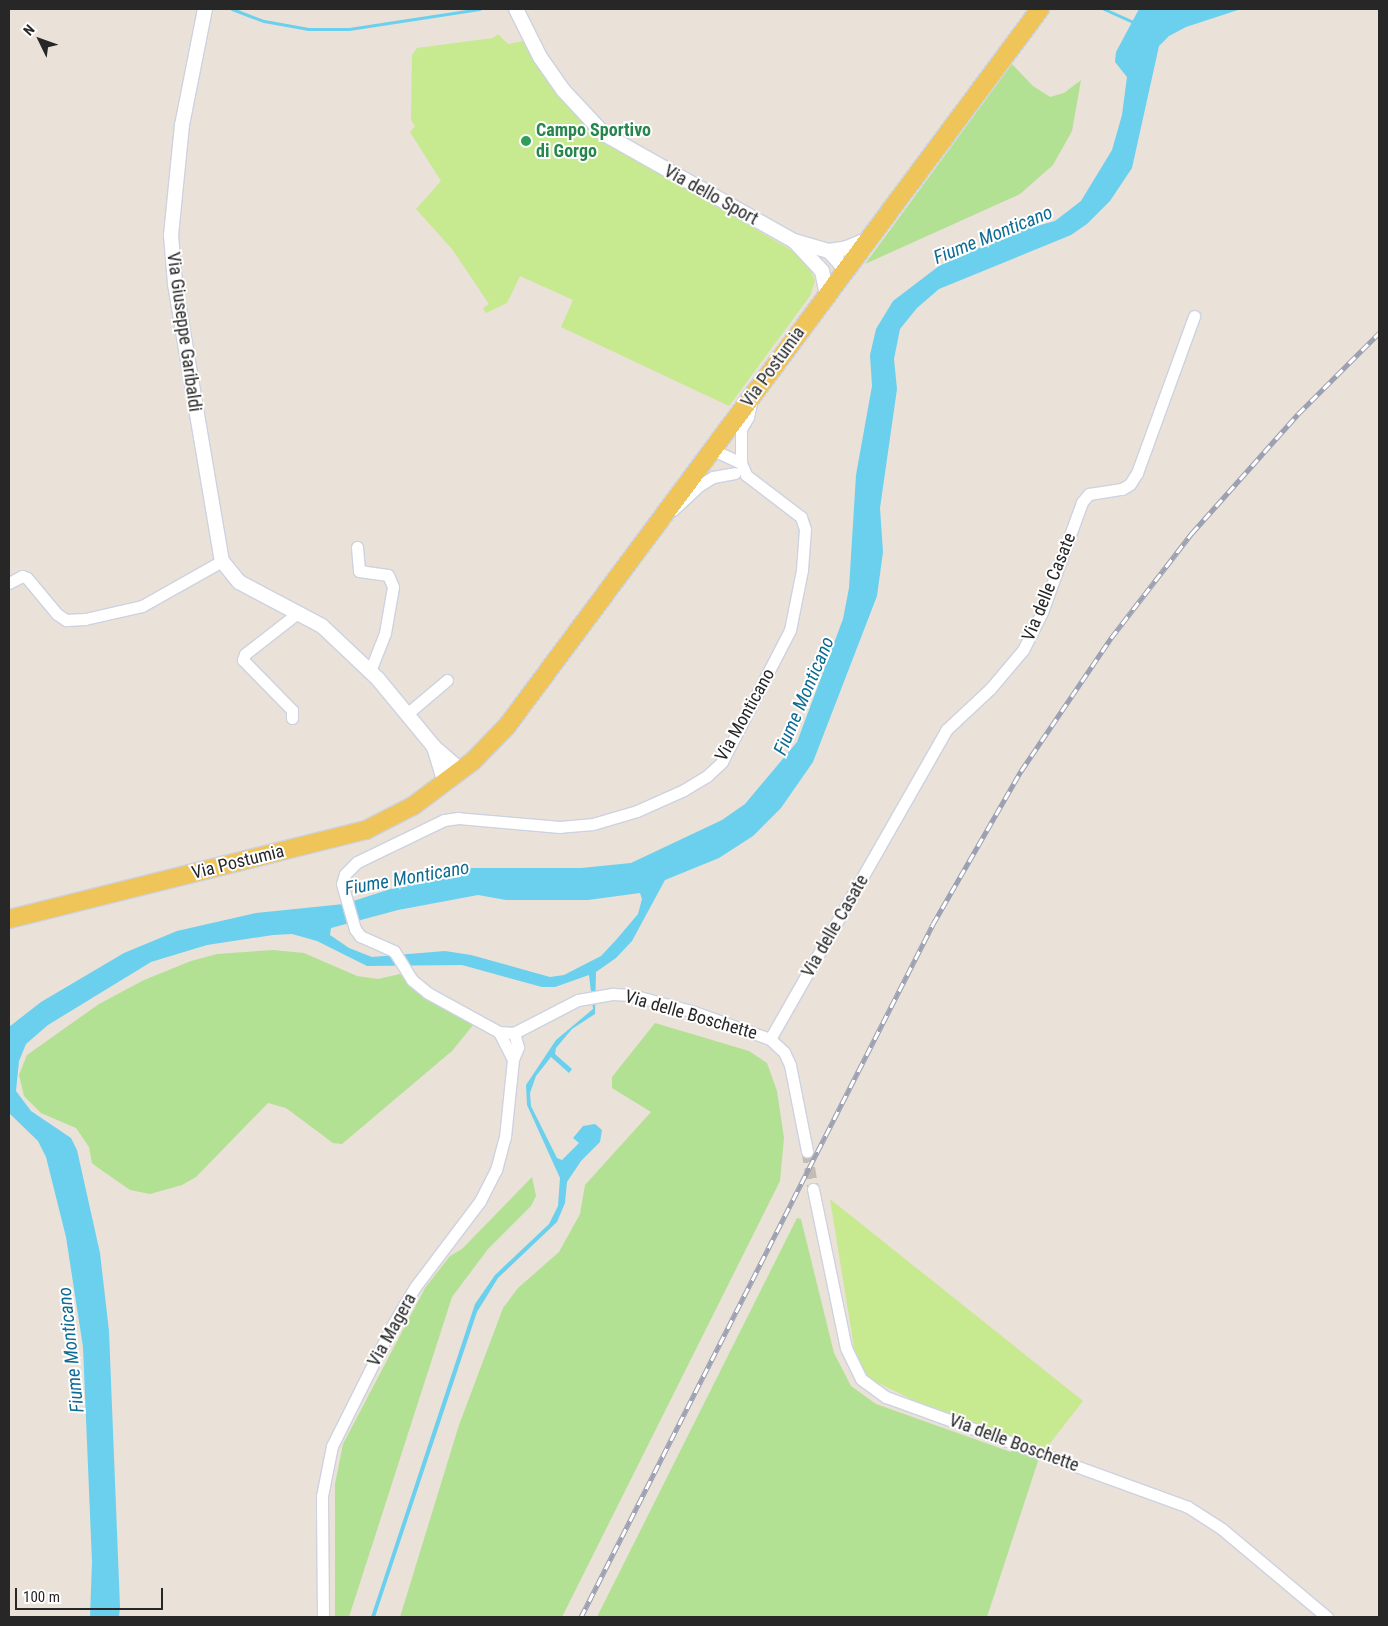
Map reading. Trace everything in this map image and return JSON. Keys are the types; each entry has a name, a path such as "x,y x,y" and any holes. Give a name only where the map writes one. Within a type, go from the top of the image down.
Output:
{"main road":[{"name":"Via Postumia","path":"9,919 366,830 413,806 454,777 507,726 1040,9"}],"street":[{"name":"Via Giuseppe Garibaldi","path":"204,11 182,125 171,235 177,294 222,562"},
{"name":"Via dello Sport","path":"518,14 540,57 563,90 604,134 794,241 829,251"},
{"path":"829,251 847,248 868,239"},
{"path":"794,241 812,258 822,271 827,295"},
{"path":"829,251 845,270"},
{"path":"812,258 845,270"},
{"name":"Via delle Casate","path":"770,1039 946,730 990,689 1023,650 1042,612 1082,502 1089,494 1122,489 1130,484 1137,473 1194,316"},
{"path":"662,518 686,501 700,485 713,477 741,470 741,430 748,417 753,395"},
{"name":"Via Monticano","path":"499,1032 428,993 412,980 394,951 360,936 355,929 343,887 346,874 357,862 444,820 458,818 560,827 593,824 637,811 684,790 714,771 728,753 790,630 802,570 805,529 801,517 713,450"},
{"path":"357,546 359,571 388,575 393,586 384,633 370,671"},
{"path":"9,583 22,576 27,578 57,614 66,620 84,619 142,606 222,562 239,582 299,612 322,626 370,671 408,713 454,777"},
{"path":"292,718 292,710 243,660 245,654 299,612"},
{"path":"408,713 447,680"},
{"path":"434,747 454,777"},
{"name":"Via delle Boschette","path":"514,1034 589,997 601,994 632,995 754,1031 770,1039 784,1052 790,1065 807,1151"},
{"name":"Via Magera","path":"322,1617 322,1496 332,1446 415,1287 462,1228 496,1170 505,1137 513,1059 530,1026"},
{"path":"499,1032 514,1034 518,1047"},
{"path":"499,1032 513,1059"},
{"name":"Via delle Boschette","path":"813,1189 846,1348 861,1379 886,1396 1197,1512 1222,1529 1327,1617"}],"green space":[{"path":"498,34 508,44 524,41 621,151 800,255 810,268 815,281 810,296 729,406 561,327 573,300 520,276 507,303 486,313 483,308 489,304 452,249 416,209 441,181 410,132 415,126 411,120 412,55 417,48 493,38"},
{"path":"1012,64 1033,86 1050,97 1064,93 1081,80 1072,131 1053,165 1020,194 865,264"},
{"path":"273,950 304,953 357,976 378,979 400,974 423,996 473,1025 452,1051 342,1144 333,1143 286,1108 268,1103 196,1177 182,1185 150,1194 130,1190 97,1167 92,1163 89,1147 76,1128 41,1113 24,1096 19,1075 27,1055 99,1004 144,980 191,961 217,954"},
{"path":"655,1023 749,1051 767,1063 777,1091 784,1138 780,1181 562,1617 400,1617 459,1425 503,1308 518,1288 559,1252 580,1214 585,1185 651,1112 612,1088 612,1077"},
{"path":"532,1177 536,1196 531,1206 488,1249 452,1297 349,1617 335,1617 335,1484 343,1444 425,1288 450,1256 462,1249"},
{"path":"830,1199 1083,1401 1047,1447 1043,1449 911,1399 868,1378 856,1360"},
{"path":"797,1218 801,1219 834,1353 851,1386 876,1404 1011,1452 1013,1449 1039,1458 987,1617 597,1617"}],"water":[{"path":"1139,9 1241,9 1186,27 1169,36 1159,46 1132,168 1110,201 1087,224 1071,235 939,289 917,308 900,329 894,359 897,389 880,508 883,552 877,596 813,762 781,808 753,836 719,858 665,880 632,941 616,958 596,972 595,1014 572,1029 556,1048 555,1054 572,1069 569,1073 551,1057 536,1076 530,1093 531,1106 557,1158 562,1160 579,1143 573,1138 583,1126 595,1124 602,1130 600,1142 581,1161 567,1182 565,1203 557,1222 498,1278 477,1312 375,1617 371,1617 475,1304 495,1275 549,1224 558,1206 560,1178 527,1105 526,1085 556,1040 593,1009 589,975 555,987 542,987 462,965 367,966 317,941 292,934 273,935 207,945 151,962 48,1025 26,1044 19,1061 16,1091 31,1111 71,1138 77,1150 100,1253 109,1331 120,1607 119,1617 90,1617 92,1562 83,1347 66,1237 46,1157 38,1141 9,1113 9,1027 41,1002 124,953 177,931 256,913 344,904 456,868 581,868 631,863 722,820 745,804 797,742 843,619 849,588 856,475 872,386 870,355 876,329 893,301 939,266 1015,232 1055,221 1081,201 1112,150 1122,115 1127,77 1115,62 1116,52","holes":["640,893 642,899 638,914 601,956 564,975 550,977 471,955 445,951 372,957 349,948 330,935 331,928 398,910 478,895 506,900 588,900"]}],"waterway":[{"path":"232,9 264,21 308,29 349,29 479,9"},
{"path":"1104,9 1135,23"}],"tunnel":[{"path":"807,1151 813,1189"}],"railway":[{"path":"581,1617 933,924 1021,771 1111,638 1192,533 1298,414 1379,333"}],"place":[{"name":"Campo Sportivo di Gorgo","path":"526,141"}],"water label":[{"name":"Fiume Monticano","path":"993,235"},
{"name":"Fiume Monticano","path":"804,696"},
{"name":"Fiume Monticano","path":"407,878"},
{"name":"Fiume Monticano","path":"71,1350"}]}
